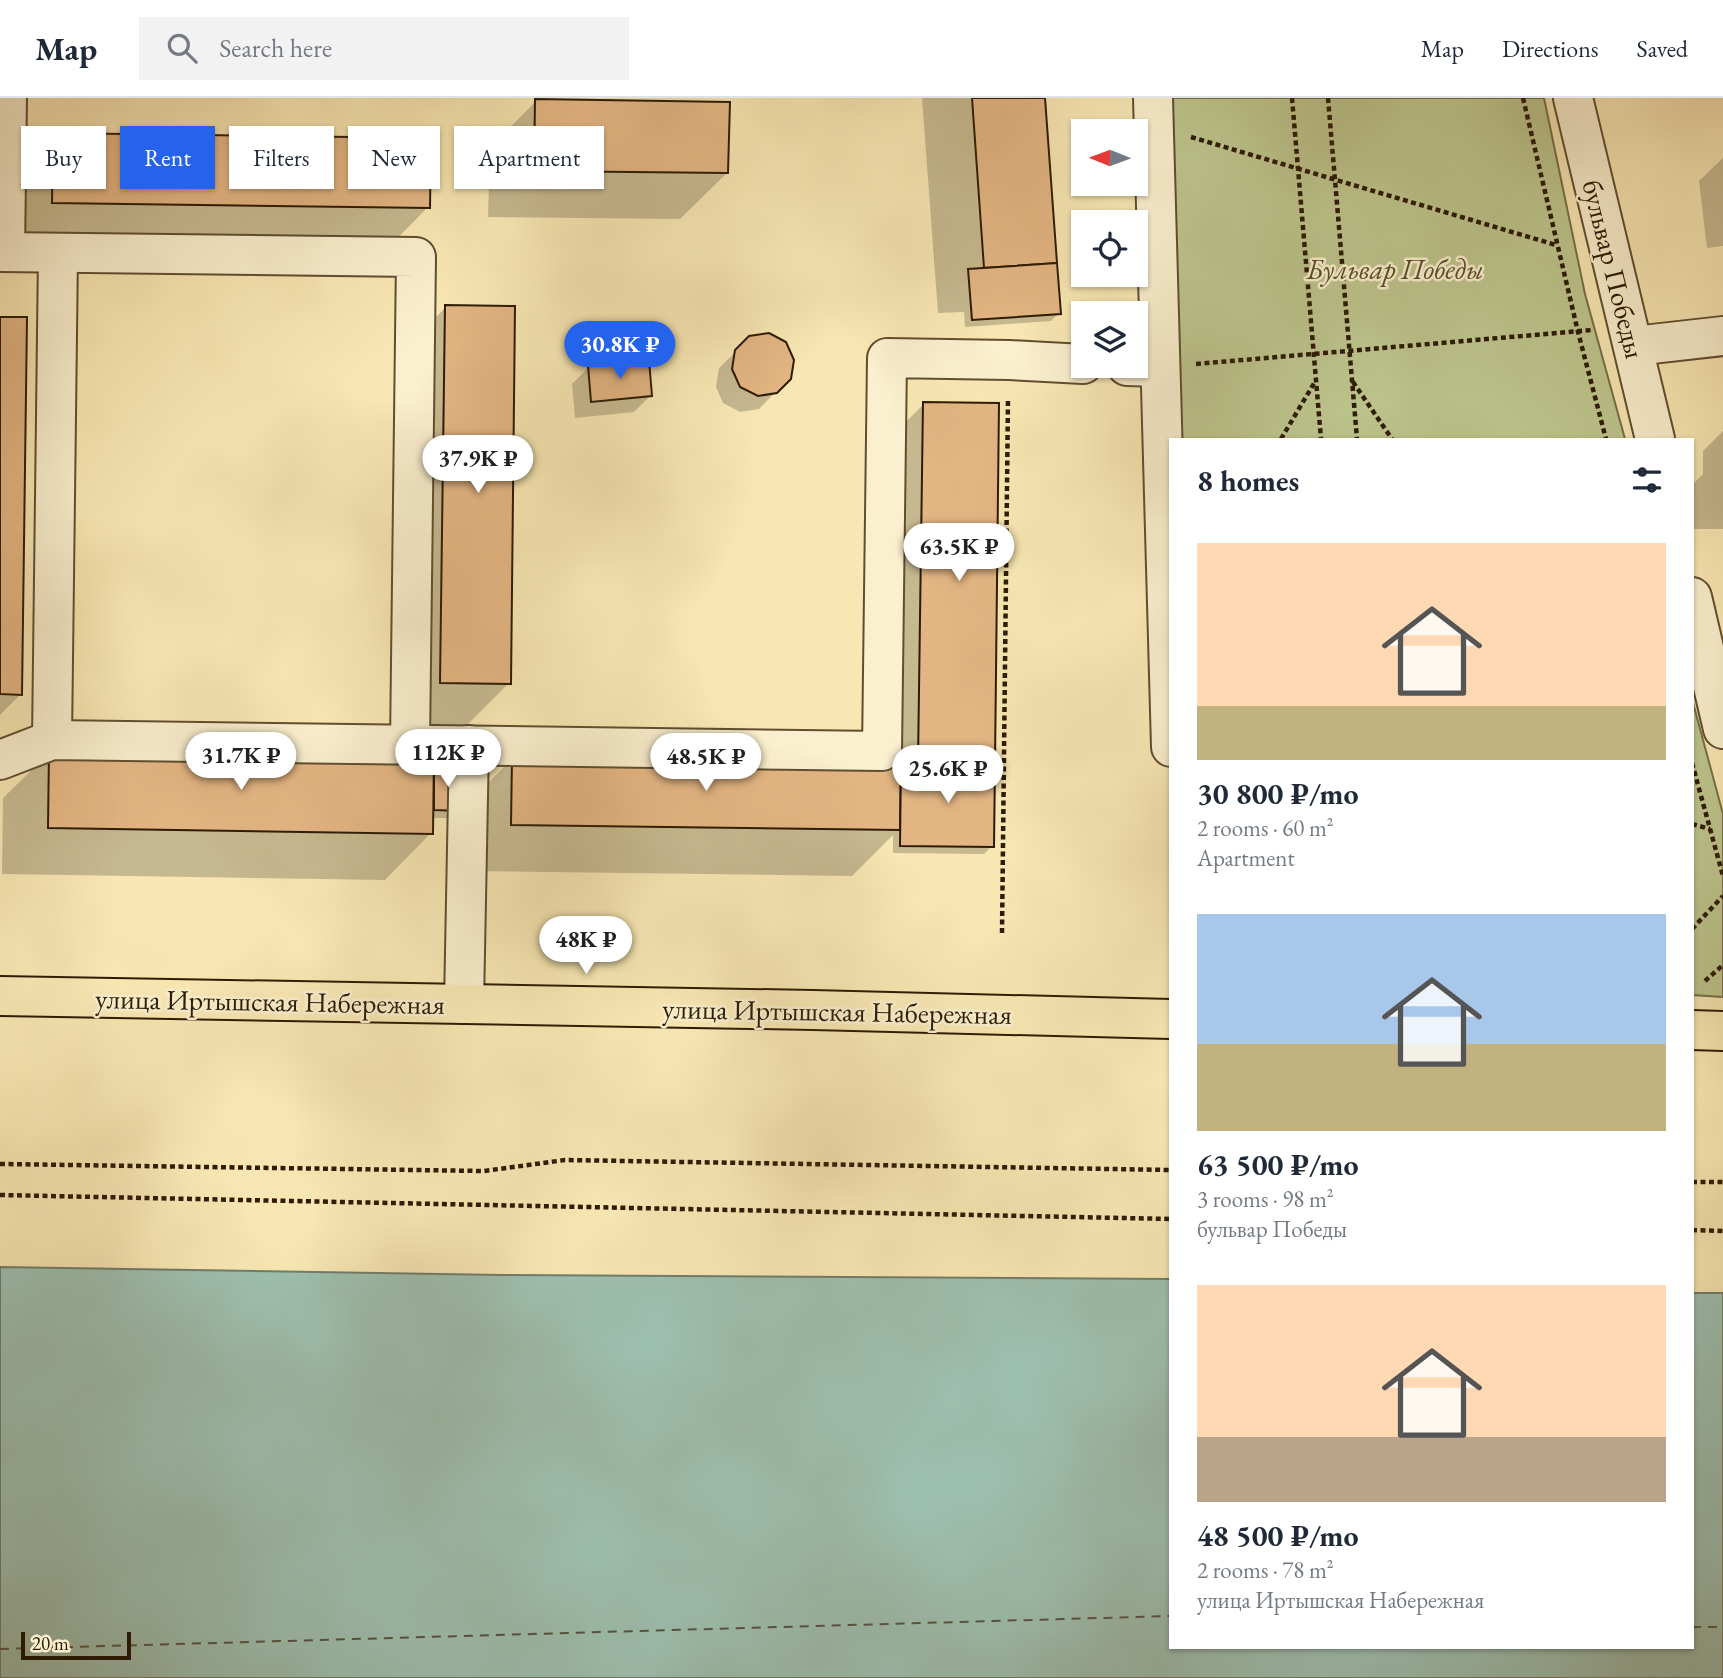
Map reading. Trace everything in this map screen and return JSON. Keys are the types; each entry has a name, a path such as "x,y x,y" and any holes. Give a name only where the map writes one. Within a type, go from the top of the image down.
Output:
{"main road":[{"name":"улица Иртышская Набережная","path":"0,996 464,1003 1169,1019"},
{"path":"1694,1030 1723,1031"}],"street":[{"path":"7,98 3,252 416,257 410,744"},
{"path":"1145,301 1153,98"},
{"name":"бульвар Победы","path":"1573,98 1655,438"},
{"path":"52,740 58,253"},
{"path":"1631,337 1723,336"},
{"path":"0,760 52,740 882,751 887,358 1071,363"},
{"path":"1144,378 1169,720"},
{"path":"1694,606 1723,729"},
{"path":"464,1003 469,745"}],"path":[{"path":"1292,98 1321,438"},
{"path":"1328,98 1357,438"},
{"path":"1523,98 1577,332 1606,438"},
{"path":"1189,137 1556,245"},
{"path":"1148,367 1577,332 1631,337"},
{"path":"1002,933 1009,360"},
{"path":"1282,438 1316,380"},
{"path":"1352,382 1391,438"},
{"path":"1694,771 1723,876"},
{"path":"1694,825 1710,829"},
{"path":"1694,927 1723,896"},
{"path":"1705,981 1723,965"},
{"path":"0,1164 484,1171 565,1160 1169,1170"},
{"path":"1694,1182 1723,1182"},
{"path":"0,1195 1169,1219"},
{"path":"1694,1230 1723,1231"}],"green space":[{"name":"Бульвар Победы","path":"1165,98 1544,98 1585,294 1625,438 1174,438"},
{"path":"1694,706 1723,814 1723,997 1694,995"}],"shaded area":[{"path":"0,1267 501,1275 1169,1279 1169,1649 1694,1649 1694,1293 1723,1293 1723,1678 0,1678"}],"building":[{"path":"972,98 1045,98 1057,263 984,268"},
{"path":"535,99 730,102 728,173 604,172 604,126 535,126"},
{"path":"106,134 120,134 120,189 215,189 215,135 229,135 229,189 334,189 334,137 348,137 348,189 430,189 430,208 52,203 52,189 106,189"},
{"path":"1057,263 1061,314 972,320 968,269"},
{"path":"445,305 515,306 511,684 440,683"},
{"path":"0,317 27,317 22,695 0,694"},
{"path":"769,333 786,342 794,360 791,379 777,393 758,396 740,387 732,369 735,350 749,336"},
{"path":"649,360 652,396 591,402 588,365"},
{"path":"923,402 999,403 995,763 918,762"},
{"path":"49,750 434,755 433,834 48,828"},
{"path":"512,757 901,762 900,830 511,825"},
{"path":"901,762 995,763 994,847 900,846"},
{"path":"434,768 462,769 461,811 434,810"}],"ferry route":[{"path":"0,1649 1169,1616"},
{"path":"1694,1627 1723,1627"}]}
